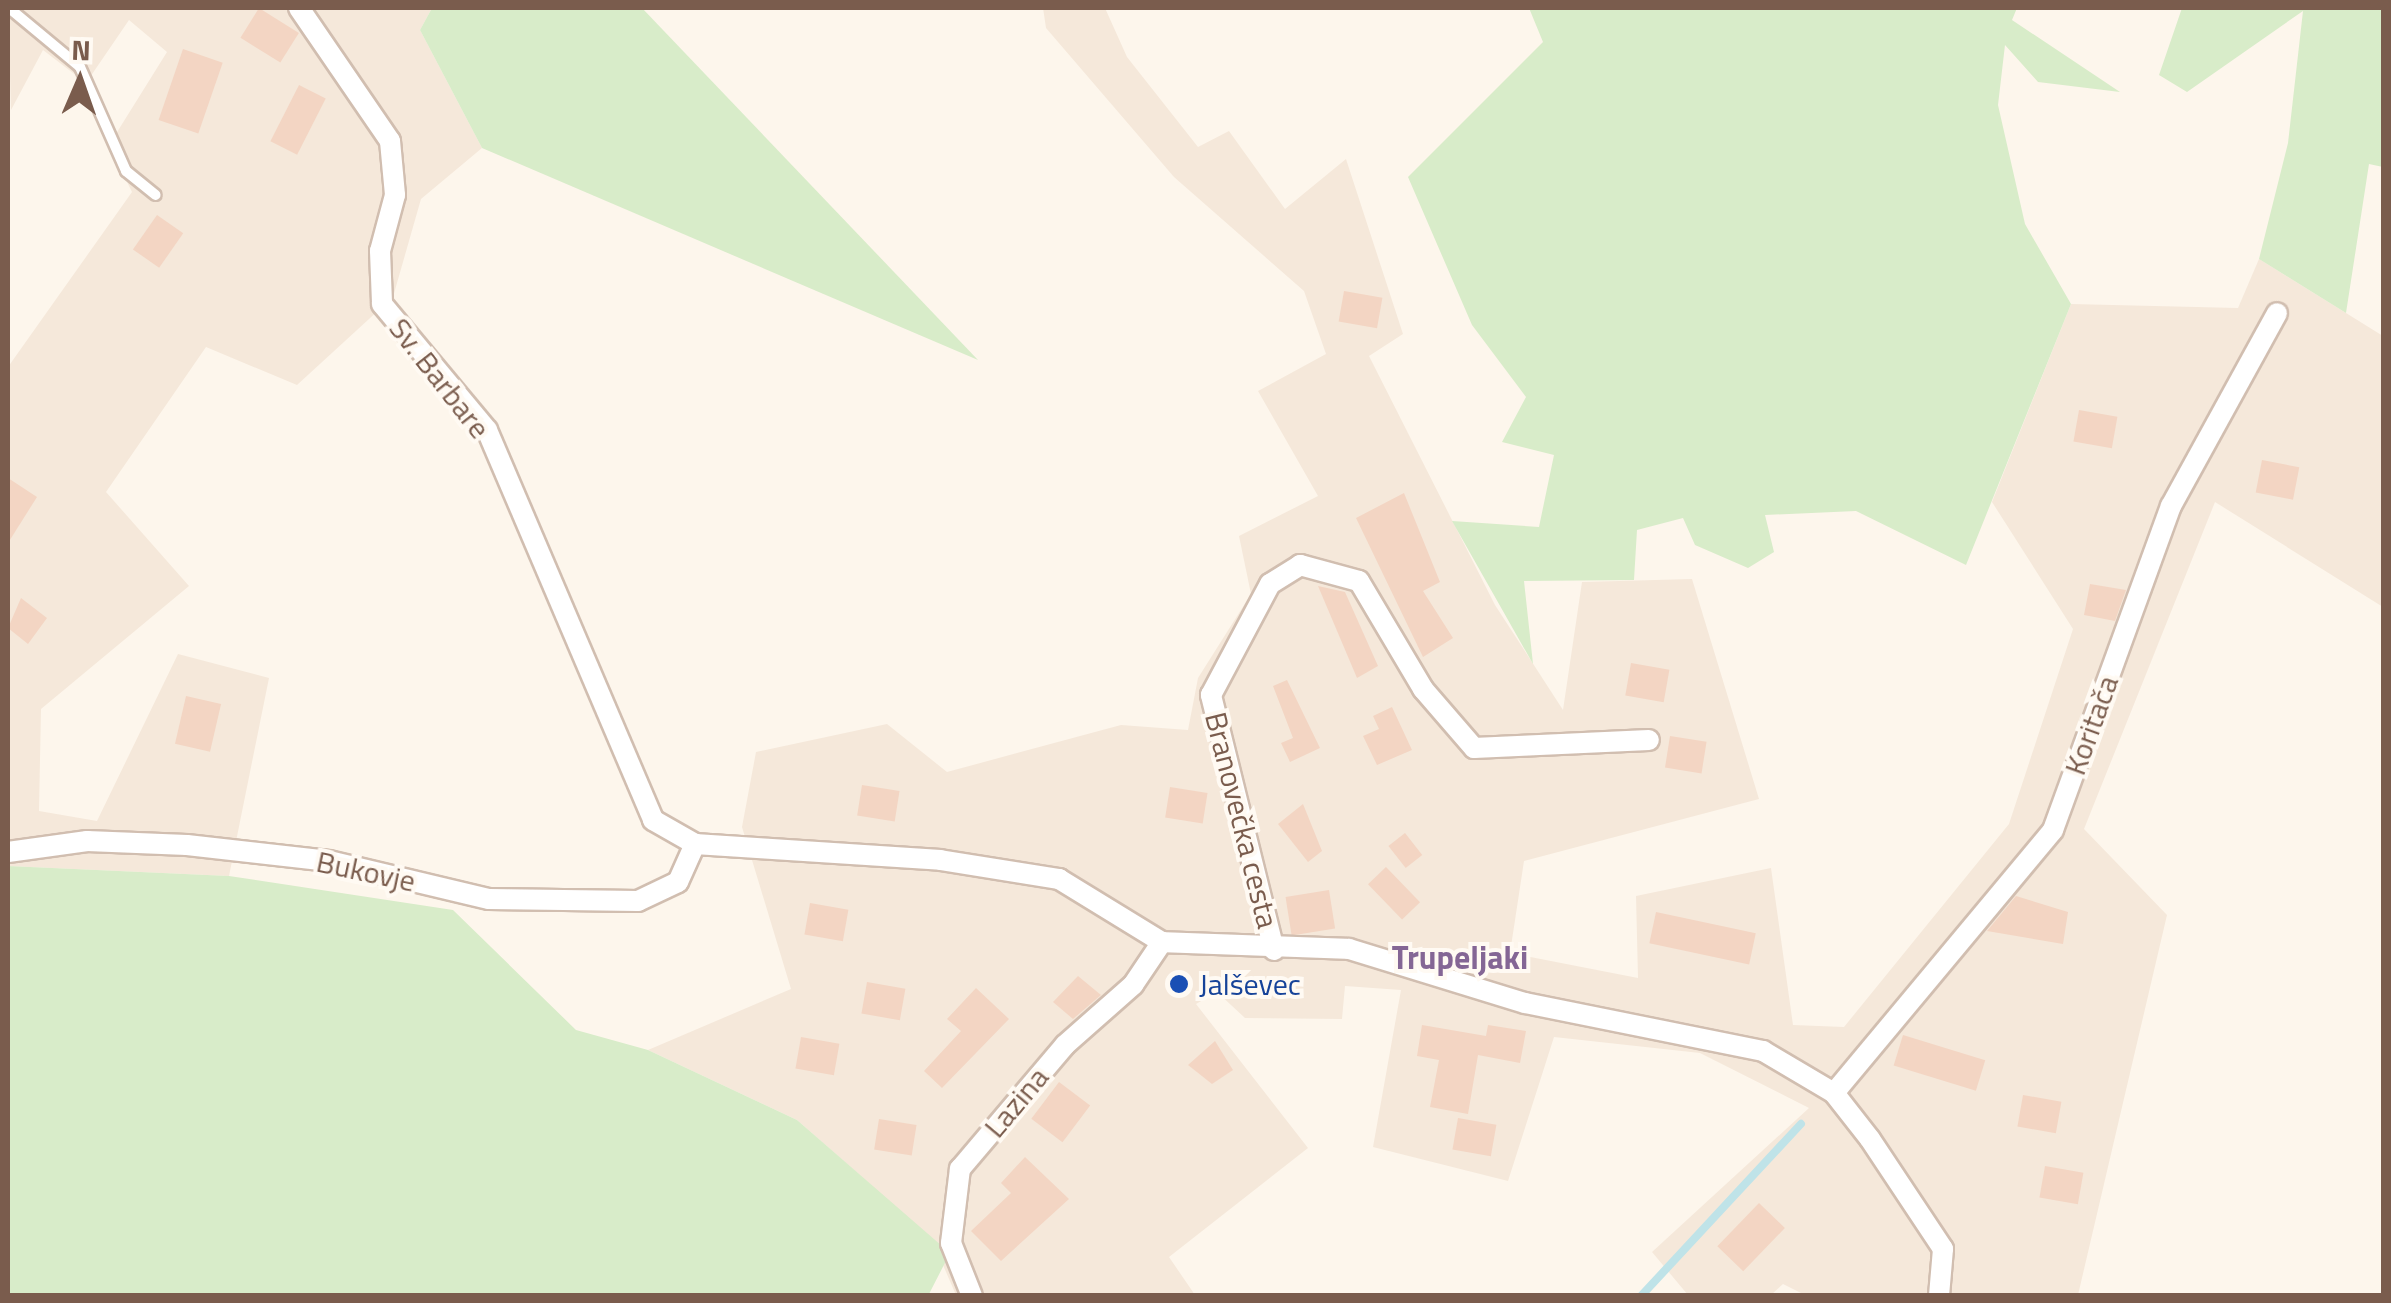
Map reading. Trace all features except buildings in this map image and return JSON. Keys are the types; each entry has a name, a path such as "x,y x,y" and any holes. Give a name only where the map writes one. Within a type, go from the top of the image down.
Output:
{"street":[{"name":"Sv. Barbare","path":"299,8 390,141 394,195 380,250 382,304 487,430 653,820 695,844"},
{"name":"Koritača","path":"1834,1093 2052,830 2171,506 2277,312"},
{"name":"Branovečka cesta","path":"1274,950 1211,695 1270,584 1300,564 1359,581 1423,689 1474,748 1649,740"},
{"name":"Bukovje","path":"8,852 87,841 187,844 329,861 489,899 638,901 678,882 695,844"},
{"name":"Branovečka cesta","path":"695,844 940,860 1059,879 1162,942 1274,950 1348,949 1558,1012 1692,1032 1763,1052 1834,1093 1943,1249 1938,1296"},
{"name":"Lazina","path":"972,1296 952,1243 960,1169 1065,1044 1133,986 1162,942"}],"lane":[{"path":"9,8 80,68 126,171 156,196"}],"shaded area":[{"path":"8,8 432,8 420,30 482,148 421,199 393,297 297,385 206,347 106,492 189,586 41,709 39,811 97,821 178,654 269,678 229,876 8,866 8,367 132,192 109,145 167,52 129,20 86,83 43,50 11,110"},
{"path":"1043,8 1105,8 1127,57 1198,147 1229,131 1285,209 1346,159 1403,334 1369,356 1495,605 1563,710 1582,582 1692,579 1759,799 1524,861 1510,953 1638,978 1636,896 1771,868 1793,1025 1844,1027 2009,824 2073,629 1992,502 2071,304 2238,308 2259,259 2383,336 2383,607 2215,502 2084,829 2167,915 2078,1295 1807,1296 1783,1284 1771,1295 1688,1295 1652,1252 1809,1108 1700,1053 1554,1037 1508,1181 1373,1147 1401,990 1345,986 1342,1019 1245,1018 1217,992 1196,1004 1308,1148 1169,1257 1195,1295 956,1295 943,1265 870,1184 797,1120 648,1050 791,989 742,827 756,752 887,724 947,772 1121,725 1188,730 1198,678 1251,594 1239,536 1318,496 1258,391 1326,354 1304,291 1174,177 1046,28"}],"green space":[{"path":"432,8 642,8 978,360 482,148 420,30"},
{"path":"1529,8 2017,8 2012,20 2120,92 2038,82 2005,45 1998,105 2025,224 2071,304 1966,565 1856,511 1765,515 1774,552 1748,568 1695,545 1683,518 1637,530 1634,580 1524,581 1533,664 1452,521 1539,527 1554,455 1502,442 1526,397 1472,325 1408,177 1543,42"},
{"path":"2182,8 2383,8 2383,167 2369,164 2346,313 2259,259 2288,143 2303,11 2187,92 2159,75"},
{"path":"8,866 229,876 453,910 576,1030 648,1050 797,1120 950,1253 928,1296 8,1296"}],"waterway":[{"name":"Jalševec","path":"1641,1296 1801,1124"}],"place":[{"name":"Jalševec","path":"1179,984"}],"district":[{"name":"Trupeljaki","path":"1460,957"}]}
